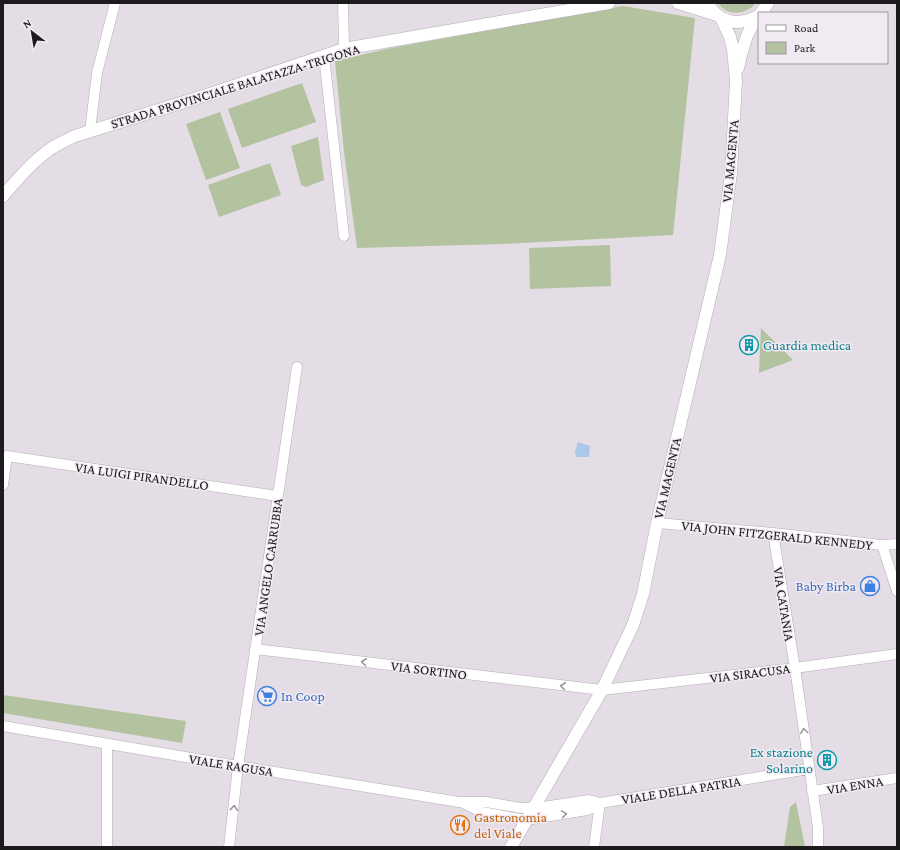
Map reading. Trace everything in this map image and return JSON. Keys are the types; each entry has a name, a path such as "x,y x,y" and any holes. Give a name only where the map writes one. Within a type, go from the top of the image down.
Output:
{"street":[{"path":"90,131 97,73 115,3"},
{"path":"343,3 344,49"},
{"name":"STRADA PROVINCIALE BALATAZZA-TRIGONA","path":"3,196 45,152 60,143 90,131 214,93 344,49 609,3"},
{"path":"678,3 720,17 730,22 749,20 758,13"},
{"path":"708,3 713,11 720,17 730,37 733,49 736,81"},
{"path":"736,81 743,44 749,29 758,17"},
{"path":"324,56 344,236"},
{"name":"VIA MAGENTA","path":"510,847 602,690 634,625 644,594 657,523 720,255 732,173 736,81"},
{"name":"VIA ANGELO CARRUBBA","path":"229,847 238,766 297,367"},
{"name":"VIA LUIGI PIRANDELLO","path":"3,485 7,456 278,496"},
{"name":"VIA JOHN FITZGERALD KENNEDY","path":"657,523 772,533 882,545 897,544"},
{"name":"VIA CATANIA","path":"772,533 795,668 818,828 818,847"},
{"path":"882,545 897,591"},
{"name":"VIA SORTINO","path":"256,649 602,690"},
{"name":"VIA SIRACUSA","path":"602,690 795,668 897,654"},
{"name":"VIALE RAGUSA","path":"3,726 459,802"},
{"path":"107,744 107,847"},
{"name":"VIALE DELLA PATRIA","path":"600,802 809,769"},
{"name":"VIA ENNA","path":"812,791 897,778"},
{"path":"459,802 486,802 521,808 589,800 600,802"},
{"path":"459,802 482,812 526,820 587,810 600,802"},
{"path":"594,847 600,802"}],"green space":[{"path":"718,3 756,3 747,10 737,13 726,11"},
{"path":"623,6 695,18 673,235 501,244 357,248 344,152 335,61 391,48"},
{"path":"302,83 316,122 242,148 228,109"},
{"path":"220,112 240,168 206,180 186,124"},
{"path":"318,137 324,180 306,187 301,185 291,146"},
{"path":"270,163 281,195 219,217 208,185"},
{"path":"610,245 611,286 530,289 529,248"},
{"path":"761,328 793,360 759,373"},
{"path":"3,695 186,721 182,743 3,713"},
{"path":"796,802 805,847 784,847 790,807"}],"water":[{"path":"578,442 590,446 589,457 576,457 575,452"}],"place":[{"name":"Guardia medica","path":"749,345"},
{"name":"Baby Birba","path":"870,586"},
{"name":"In Coop","path":"267,696"},
{"name":"Ex stazione Solarino","path":"827,760"},
{"name":"Gastronomia del Viale","path":"460,825"}]}
